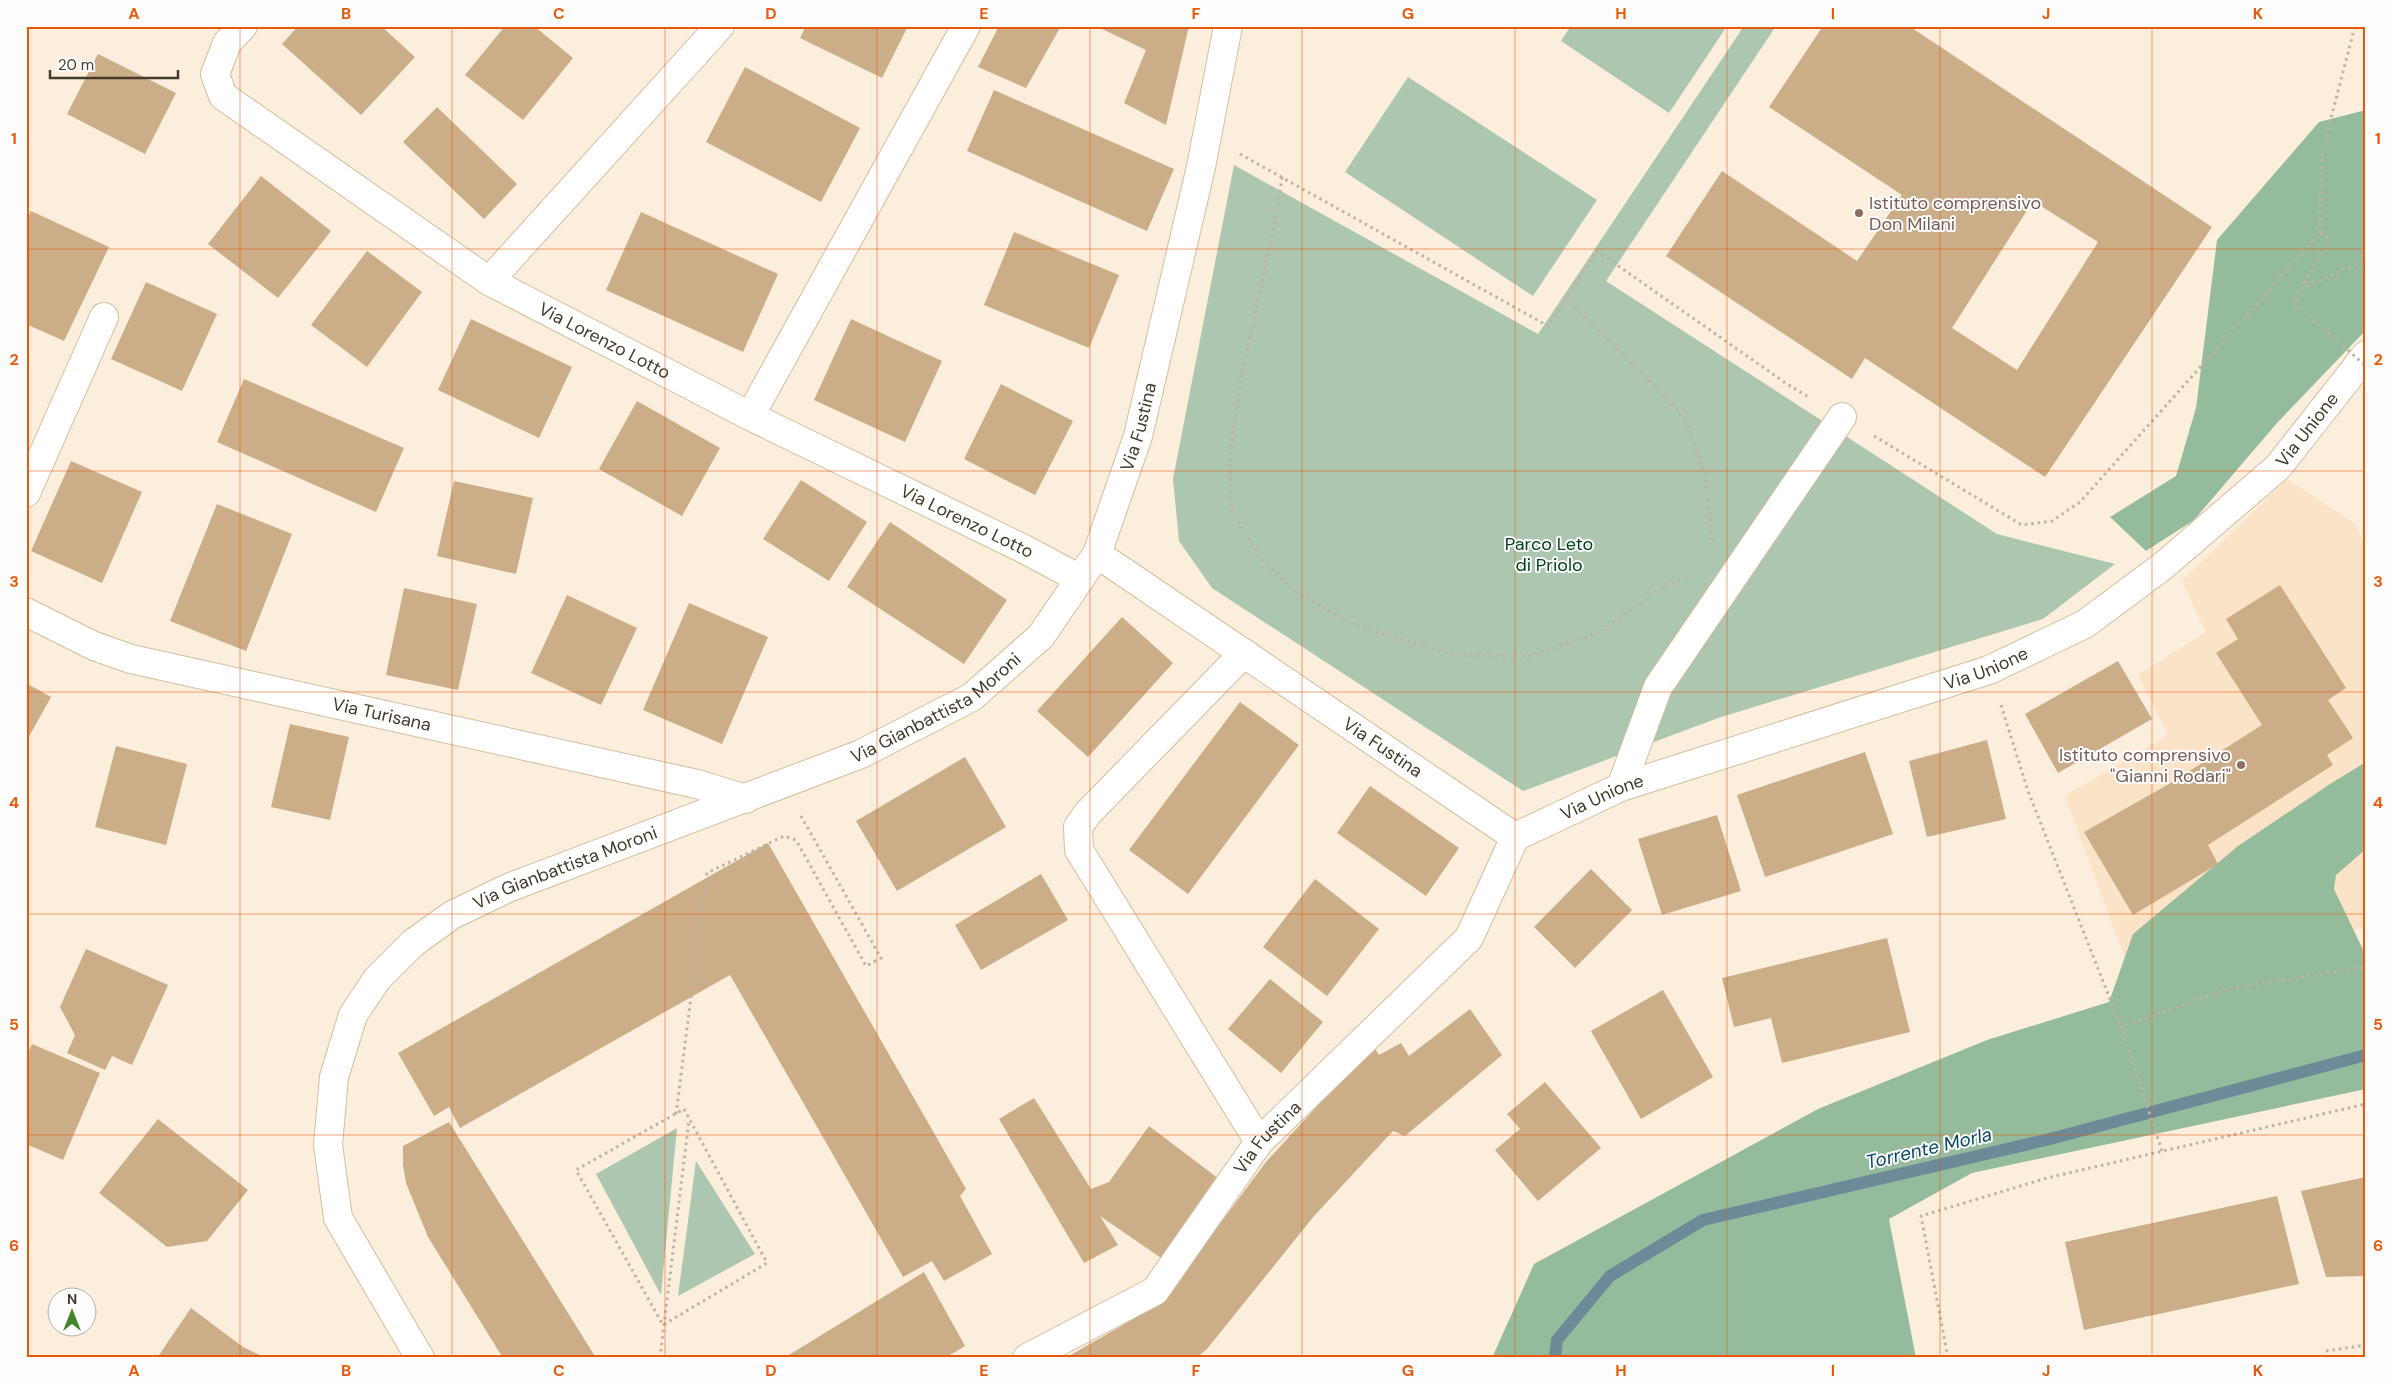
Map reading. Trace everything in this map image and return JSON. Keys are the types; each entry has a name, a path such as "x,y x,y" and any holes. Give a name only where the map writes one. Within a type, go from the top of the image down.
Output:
{"street":[{"name":"Via Lorenzo Lotto","path":"243,26 227,43 215,74 224,96 489,281 750,416 1024,549 1080,579"},
{"path":"489,281 720,26"},
{"path":"750,416 966,26"},
{"name":"Via Fustina","path":"1026,1358 1155,1291 1259,1142 1469,938 1516,838 1096,554 1138,436 1207,139 1228,26"},
{"path":"26,492 104,317"},
{"name":"Via Unione","path":"1516,838 1621,787 1990,670 2085,624 2163,566 2278,467 2366,355"},
{"path":"1621,787 1658,687 1708,617 1842,417"},
{"name":"Via Gianbattista Moroni","path":"420,1358 338,1218 328,1146 334,1077 353,1015 377,979 413,943 452,915 508,888 861,754 972,697 1040,636 1096,554"},
{"name":"Via Turisana","path":"26,612 94,646 131,659 697,784 746,799"},
{"path":"1244,653 1088,813 1078,827 1079,850 1259,1142"}],"path":[{"path":"1207,139 1248,158 1548,326 1597,251 1787,384 2022,525 2052,521 2080,502 2320,233 2322,153 2355,26"},
{"path":"1282,177 1241,379 1230,455 1231,509 1261,559 1296,591 1344,620 1386,635 1456,655 1529,656 1600,632 1667,584 1696,576"},
{"path":"2320,233 2329,238 2294,303 2366,366"},
{"path":"2301,290 2366,260"},
{"path":"1566,298 1656,386 1686,420 1705,474 1713,551"},
{"path":"1990,670 2028,791 2121,1027 2162,1151"},
{"path":"676,1114 707,873 784,836 791,837 796,840 866,966 881,958 784,784"},
{"path":"2121,1027 2227,989 2366,967"},
{"path":"1948,1358 1921,1216 2048,1178 2366,1104"},
{"path":"684,1109 767,1263 663,1325 576,1170 684,1109"},
{"path":"660,1358 690,1119"},
{"path":"2326,1352 2366,1345"}],"shaded area":[{"name":"Istituto comprensivo \"Gianni Rodari\"","path":"2287,479 2355,524 2366,547 2366,926 2144,1010 2065,796 2168,735 2138,675 2206,632 2182,581"}],"green space":[{"path":"1571,26 1727,26 1669,113 1561,41"},
{"name":"Parco Leto di Priolo","path":"1744,26 1776,26 1606,281 1997,534 2115,564 2043,619 1718,718 1523,791 1212,588 1179,541 1173,479 1234,165 1538,334"},
{"path":"1408,77 1597,200 1533,296 1345,172"},
{"path":"2366,110 2366,330 2277,423 2194,520 2146,551 2110,517 2176,476 2196,408 2217,240 2319,122"},
{"path":"2366,762 2366,849 2336,875 2334,889 2366,956 2366,1089 1972,1173 1889,1219 1916,1358 1492,1358 1534,1264 1818,1109 1987,1040 2109,1002 2133,934 2238,846"},
{"path":"677,1128 661,1295 596,1174"},
{"path":"696,1161 755,1254 678,1296"}],"building":[{"path":"298,26 381,26 415,57 361,115 282,44"},
{"path":"505,26 534,26 573,58 523,120 465,75"},
{"path":"806,26 908,26 882,78 800,38"},
{"path":"999,26 1061,26 1026,88 978,67"},
{"path":"1096,26 1189,26 1166,125 1124,103 1146,50"},
{"path":"1823,26 1909,26 2212,227 2045,477 1865,358 1852,379 1666,256 1722,171 1857,261 1902,195 1769,107","holes":["2033,201 2098,242 2017,370 1952,328"]},
{"path":"98,54 176,93 145,154 67,114"},
{"path":"745,67 860,128 821,202 706,142"},
{"path":"994,90 1174,169 1147,231 967,151"},
{"path":"437,107 517,184 484,219 403,142"},
{"path":"261,176 331,231 278,298 208,244"},
{"path":"31,211 109,247 64,341 26,324 26,220"},
{"path":"641,212 778,274 743,352 606,290"},
{"path":"1014,232 1119,275 1089,348 984,305"},
{"path":"367,251 422,292 367,367 311,325"},
{"path":"146,282 217,314 182,391 111,359"},
{"path":"471,319 572,367 539,438 438,390"},
{"path":"851,319 942,361 905,442 814,400"},
{"path":"244,379 404,448 376,512 217,442"},
{"path":"1001,384 1073,421 1035,495 964,459"},
{"path":"637,401 720,448 682,516 599,469"},
{"path":"71,461 142,492 102,583 31,551"},
{"path":"801,480 867,522 829,581 763,539"},
{"path":"454,481 533,498 516,574 437,556"},
{"path":"217,504 292,534 246,651 170,621"},
{"path":"890,522 1007,600 964,664 847,587"},
{"path":"2280,585 2346,688 2328,700 2353,738 2327,755 2333,765 2208,845 2218,864 2133,915 2084,832 2169,784 2262,725 2216,653 2238,639 2226,619"},
{"path":"404,588 477,604 458,690 386,675"},
{"path":"567,595 637,628 601,705 531,673"},
{"path":"689,603 768,637 722,744 643,710"},
{"path":"1122,617 1173,663 1088,757 1037,711"},
{"path":"2118,661 2152,719 2058,773 2025,714"},
{"path":"26,683 51,697 26,742"},
{"path":"1240,702 1299,745 1188,894 1129,850"},
{"path":"290,724 349,737 330,820 271,807"},
{"path":"1987,740 2006,819 1927,837 1909,761"},
{"path":"116,746 187,764 166,845 95,827"},
{"path":"1865,752 1893,834 1765,877 1737,795"},
{"path":"965,757 1006,827 897,891 856,821"},
{"path":"1370,786 1459,848 1426,896 1337,833"},
{"path":"1717,815 1741,891 1662,915 1638,839"},
{"path":"768,843 966,1189 960,1196 992,1254 944,1281 932,1261 903,1277 730,975 460,1128 449,1107 434,1116 398,1053"},
{"path":"1591,869 1632,910 1575,968 1534,927"},
{"path":"1041,874 1068,920 981,970 955,925"},
{"path":"1315,879 1379,929 1327,996 1263,947"},
{"path":"1887,938 1910,1032 1782,1063 1771,1018 1734,1027 1722,978"},
{"path":"86,949 168,985 132,1065 112,1056 105,1070 67,1053 75,1035 60,1007"},
{"path":"1270,979 1323,1022 1281,1073 1228,1029"},
{"path":"1663,990 1713,1077 1641,1119 1591,1031"},
{"path":"1470,1009 1502,1055 1405,1136 1393,1131 1314,1216 1207,1349 1196,1358 1070,1358 1069,1356 1161,1303 1266,1162 1373,1045 1379,1055 1401,1043 1409,1056"},
{"path":"32,1044 100,1073 63,1160 26,1144 26,1057"},
{"path":"1545,1082 1601,1148 1538,1201 1495,1150 1520,1129 1507,1114"},
{"path":"1034,1098 1091,1189 1109,1182 1149,1126 1223,1182 1167,1262 1100,1216 1118,1245 1084,1263 999,1119"},
{"path":"158,1119 248,1190 207,1241 167,1247 99,1193"},
{"path":"449,1122 596,1358 503,1358 428,1237 406,1183 403,1165 403,1146"},
{"path":"2366,1177 2366,1276 2326,1277 2301,1191"},
{"path":"2277,1196 2299,1284 2084,1330 2065,1242"},
{"path":"924,1272 965,1346 945,1358 784,1358"},
{"path":"191,1308 243,1347 266,1358 157,1358"}],"waterway":[{"name":"Torrente Morla","path":"1555,1358 1557,1340 1610,1276 1703,1220 2050,1139 2366,1055"}],"place":[{"name":"Istituto comprensivo Don Milani","path":"1859,213"},
{"name":"Istituto comprensivo \"Gianni Rodari\"","path":"2241,765"}]}
